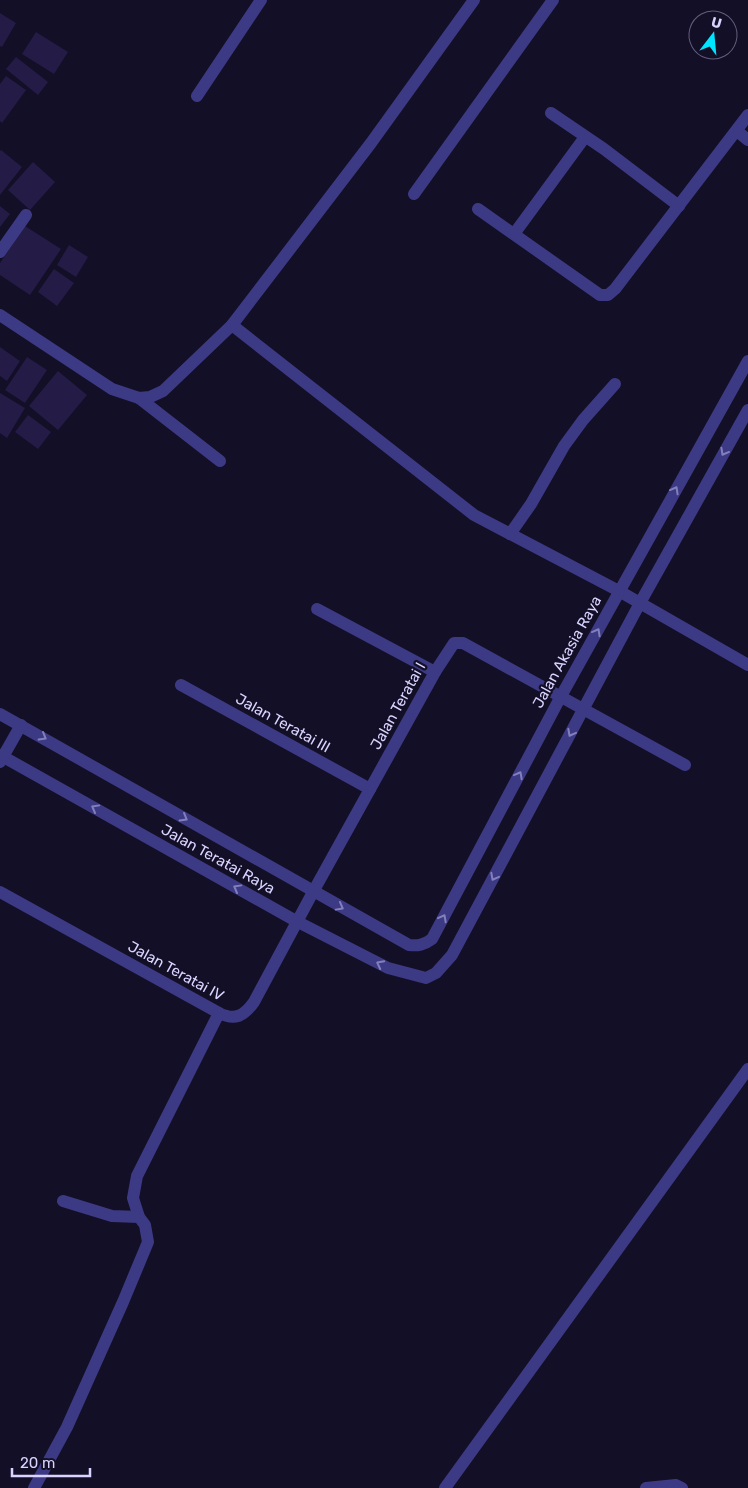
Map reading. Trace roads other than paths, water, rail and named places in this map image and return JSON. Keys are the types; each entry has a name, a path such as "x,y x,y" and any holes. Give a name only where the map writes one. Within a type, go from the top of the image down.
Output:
{"street":[{"path":"197,96 261,0"},
{"path":"0,315 112,389 139,398 150,398 163,391 232,326 371,143 474,0"},
{"path":"414,194 553,0"},
{"path":"551,113 679,206"},
{"path":"478,209 600,295 608,295 615,289 737,131 748,114"},
{"path":"737,131 748,140"},
{"path":"514,234 585,137"},
{"path":"0,252 26,215"},
{"path":"232,326 449,493 474,515 619,591 748,665"},
{"name":"Jalan Akasia Raya","path":"409,945 418,946 432,939 560,698 748,361"},
{"path":"510,534 544,485 564,446 583,420 615,384"},
{"path":"139,398 220,461"},
{"path":"583,710 640,603 748,410"},
{"path":"317,609 435,672"},
{"name":"Jalan Teratai I","path":"313,892 435,672 454,643 463,643 685,765"},
{"name":"Jalan Teratai III","path":"181,684 370,789"},
{"name":"Jalan Teratai Raya","path":"1,758 296,921 388,968 426,978 436,973 452,955 583,710"},
{"name":"Jalan Teratai Raya","path":"0,714 21,724 409,945"},
{"path":"1,758 21,724"},
{"name":"Jalan Teratai IV","path":"0,892 228,1018 246,1013 254,1002 313,892"},
{"path":"34,1488 67,1427 148,1242 145,1225 133,1198 137,1176 218,1013"},
{"path":"445,1488 746,1077"},
{"path":"63,1201 112,1216 140,1217"},
{"path":"646,1488 676,1485 682,1488"}]}
